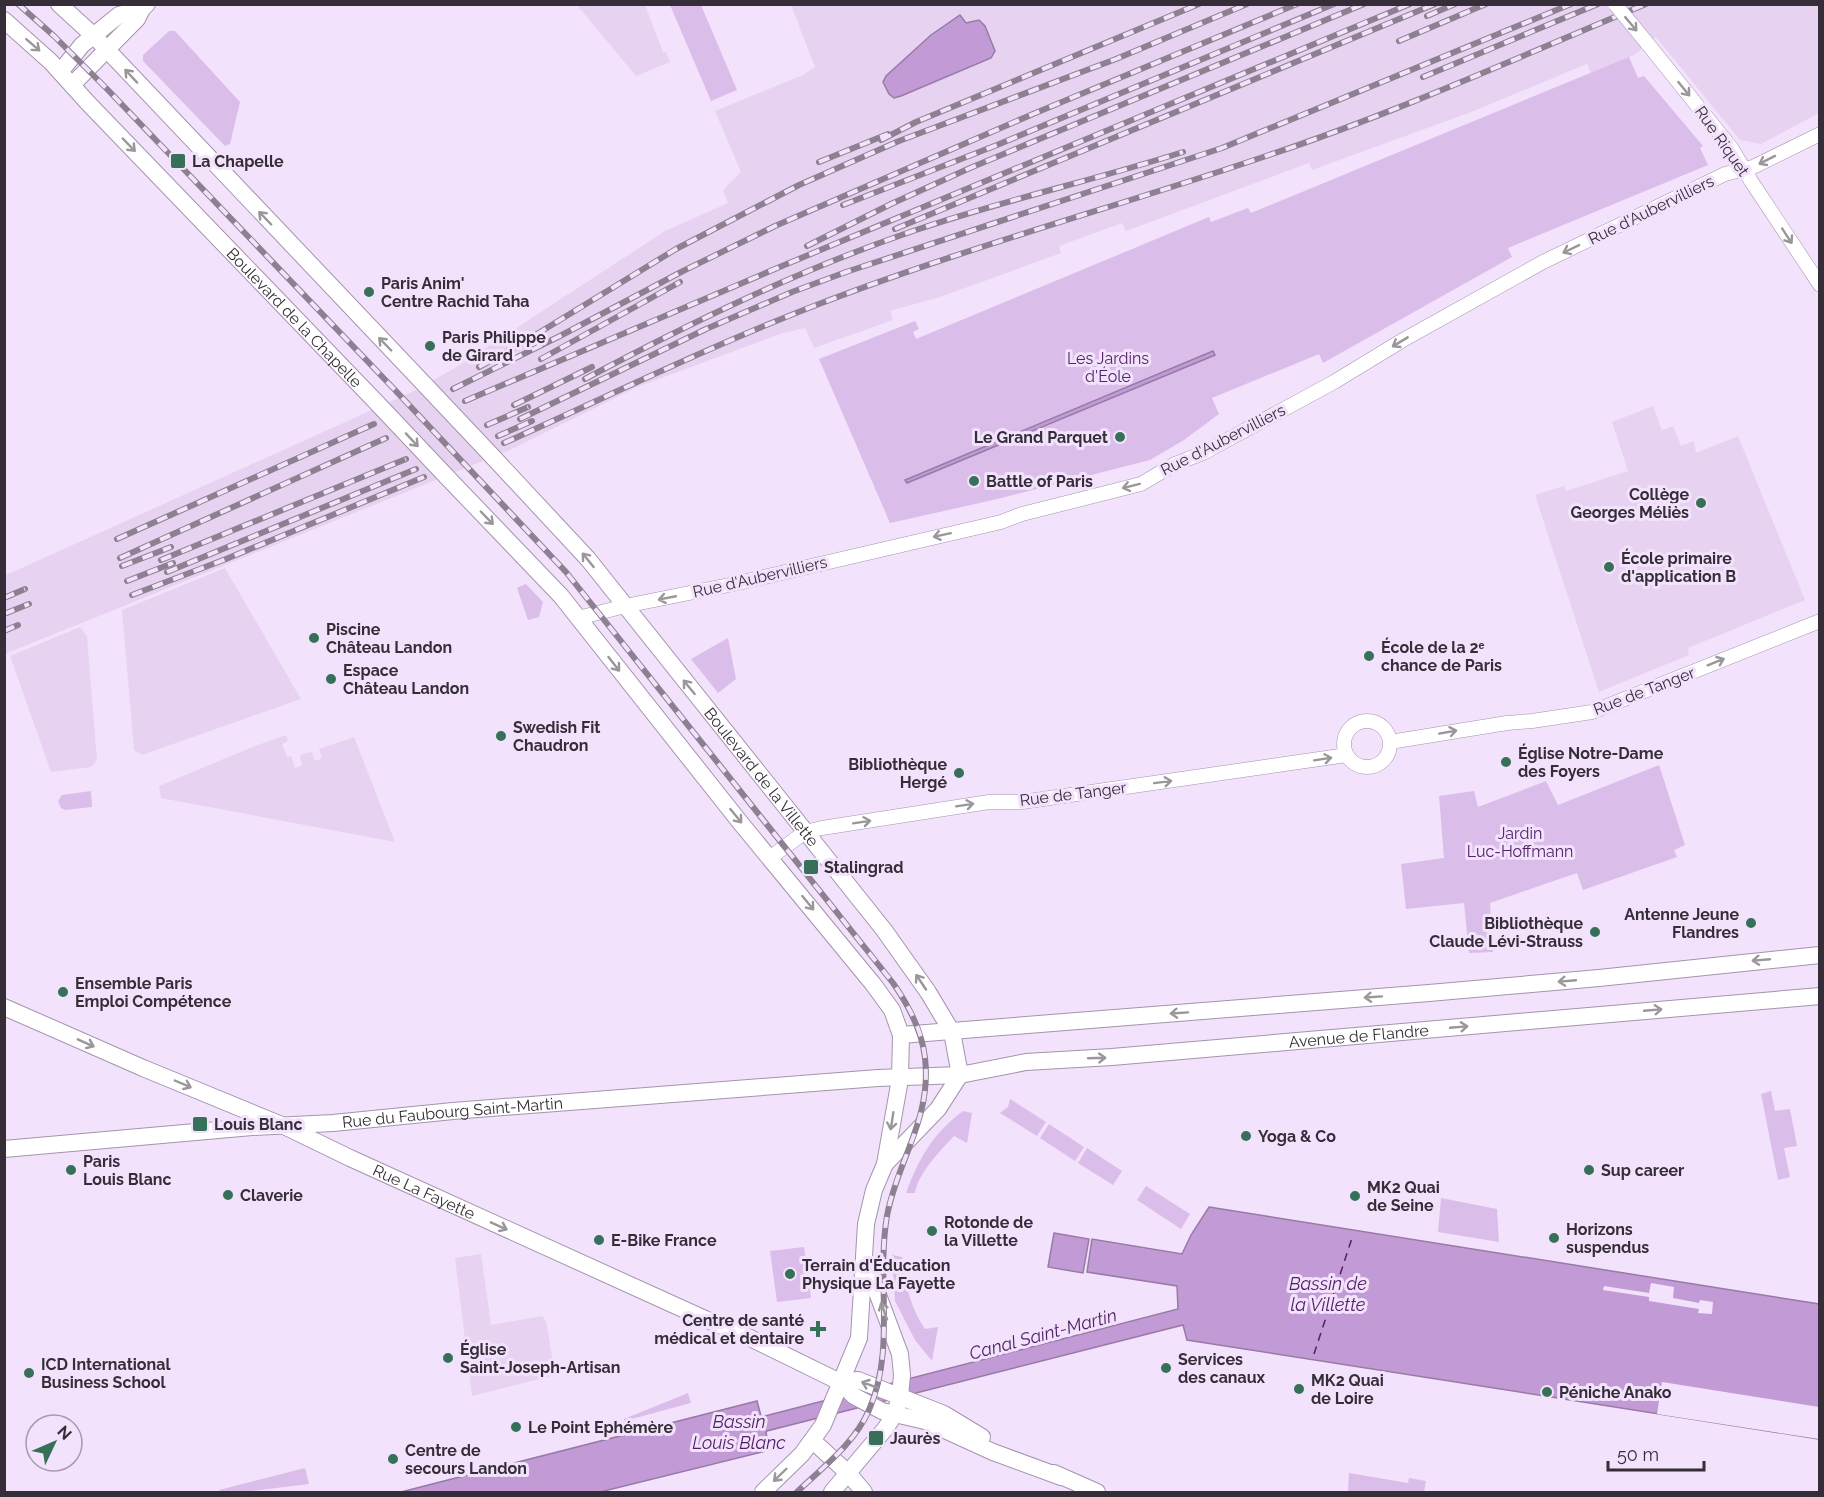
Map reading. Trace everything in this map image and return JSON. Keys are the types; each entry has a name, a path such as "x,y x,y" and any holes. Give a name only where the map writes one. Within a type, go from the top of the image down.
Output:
{"main road":[{"path":"59,4 94,36 572,540 625,606"},
{"path":"60,72 71,57 119,15 144,7"},
{"path":"72,85 137,19 144,7"},
{"name":"Boulevard de la Chapelle","path":"4,20 45,55 538,571 578,618"},
{"name":"Boulevard de la Villette","path":"625,606 884,930 928,992 952,1032 960,1075"},
{"path":"578,618 892,1010 901,1035 900,1078 885,1164 874,1190 866,1224 859,1338 813,1441 763,1492"},
{"path":"901,1035 1588,979 1820,955"},
{"name":"Avenue de Flandre","path":"900,1078 960,1075 1039,1061 1112,1058 1820,996"},
{"name":"Rue La Fayette","path":"4,1007 284,1126 402,1182 744,1335 840,1382"},
{"path":"885,1164 938,1109 960,1075"},
{"name":"Rue du Faubourg Saint-Martin","path":"4,1149 333,1123 453,1111 900,1078"},
{"path":"832,1492 895,1414 900,1396 902,1375 900,1354 863,1258"},
{"path":"840,1382 858,1380 900,1396 955,1420 972,1432 1061,1477"},
{"path":"840,1382 854,1396 882,1411 925,1421 993,1452 1096,1492"},
{"path":"813,1441 848,1473 864,1492"}],"street":[{"name":"Rue Riquet","path":"1615,4 1732,149 1820,285"},
{"name":"Rue d'Aubervilliers","path":"578,618 1001,522 1022,514 1141,484 1175,464 1203,453 1335,382 1403,340 1543,262 1725,174 1753,168 1820,134"},
{"name":"Rue de Tanger","path":"1390,742 1592,712 1820,621"},
{"path":"1361,722 1376,723 1388,734 1389,752 1383,761 1373,767 1353,762 1347,755 1345,742 1347,733 1361,722"},
{"name":"Rue de Tanger","path":"771,857 804,832 989,801 1022,802 1347,755"}],"shaded area":[{"path":"577,5 645,5 663,52 666,52 670,62 636,76"},
{"path":"791,5 1819,5 1819,113 1761,144 1740,140 1656,37 1634,55 1591,73 1587,64 1474,111 1312,170 1309,163 1126,231 1122,223 1059,246 1061,253 940,297 890,311 893,320 814,348 805,328 783,333 637,387 510,450 5,654 4,576 414,391 455,368 665,231 728,203 723,190 741,172 715,111 803,75 815,67"},
{"path":"1653,406 1662,430 1673,426 1681,446 1694,441 1696,453 1738,436 1805,600 1688,648 1689,655 1599,692 1535,495 1564,486 1566,491 1628,471 1612,422"},
{"path":"225,568 301,699 142,755 134,750 122,610"},
{"path":"80,627 87,636 97,760 91,767 51,772 10,656"},
{"path":"286,735 288,741 282,744 287,757 291,756 295,768 301,766 302,754 312,752 317,761 322,758 319,749 354,737 395,842 161,798 159,786"},
{"path":"481,1254 491,1325 543,1316 546,1320 555,1375 472,1396 455,1258"}],"green space":[{"path":"670,5 701,5 737,90 711,101"},
{"path":"169,31 175,31 240,102 230,144 225,146 143,61 143,55"},
{"name":"Les Jardins d'Éole","path":"1629,57 1638,78 1644,76 1703,146 1700,148 1708,165 1508,248 1512,257 1323,363 1319,354 1212,398 1219,414 1184,440 1150,460 993,500 890,523 819,359 915,321 919,329 913,332 916,339 1209,217 1211,222 1248,208 1251,213"},
{"path":"526,584 543,602 539,617 528,620 517,588"},
{"path":"728,638 736,679 718,693 691,659"},
{"name":"Jardin Luc-Hoffmann","path":"1659,765 1685,845 1674,850 1677,857 1583,890 1577,873 1490,903 1493,952 1469,953 1464,903 1406,909 1401,864 1444,858 1439,796 1474,791 1478,807 1546,781 1558,805"},
{"path":"91,791 92,807 65,810 61,808 58,801 62,795"},
{"path":"1771,1091 1775,1111 1790,1109 1797,1146 1784,1148 1790,1177 1778,1180 1761,1094"},
{"path":"1010,1099 1046,1122 1037,1136 1000,1113 1008,1107"},
{"path":"963,1111 972,1113 967,1143 954,1136 925,1170 915,1193 906,1193 928,1147 943,1128"},
{"path":"1049,1124 1084,1147 1075,1161 1040,1138"},
{"path":"1087,1148 1122,1171 1113,1185 1078,1163"},
{"path":"1146,1186 1190,1214 1181,1229 1137,1200"},
{"path":"1441,1198 1497,1209 1499,1242 1438,1232"},
{"name":"Terrain d'Éducation Physique La Fayette","path":"804,1247 811,1298 777,1302 770,1251"},
{"path":"892,1255 902,1257 909,1294 915,1312 925,1329 938,1327 932,1361 915,1340 895,1301"},
{"path":"688,1393 691,1403 624,1421 624,1419"},
{"path":"305,1468 309,1484 244,1492 219,1492 219,1490"},
{"path":"1349,1473 1408,1483 1409,1478 1426,1481 1424,1492 1348,1492"}],"water":[{"path":"960,15 966,23 979,20 985,26 995,51 991,58 901,96 894,98 889,94 883,82 886,76 931,35"},
{"path":"1213,351 1215,355 907,483 905,480"},
{"name":"Bassin de la Villette","path":"1209,1207 1819,1304 1819,1439 1187,1340 1183,1325 767,1431 770,1450 600,1492 401,1492 757,1401 761,1416 765,1416 1178,1309 1177,1286 1087,1272 1092,1239 1182,1254"},
{"path":"1054,1233 1089,1239 1083,1273 1048,1267"}],"pier":[{"path":"1651,1283 1674,1287 1673,1298 1699,1303 1700,1300 1713,1302 1712,1314 1698,1313 1699,1309 1649,1301 1649,1297 1603,1290 1604,1286 1649,1293"},
{"path":"1662,1382 1819,1407 1819,1439 1657,1414"}],"ferry route":[{"path":"1314,1354 1353,1235"}],"railway":[{"path":"18,4 108,90 566,572 893,983 909,1009 918,1028 923,1048 926,1080 919,1120 898,1177 887,1216 883,1265 884,1339 877,1387 863,1422 847,1444 797,1492"},
{"path":"881,140 916,122 1199,4"},
{"path":"479,367 676,249 799,185 899,141 1116,59 1247,4"},
{"path":"453,389 775,226 1033,114 1297,4"},
{"path":"843,205 997,145 1334,4"},
{"path":"807,246 970,168 1364,4"},
{"path":"465,401 1410,4"},
{"path":"895,229 1435,4"},
{"path":"1427,16 1455,4"},
{"path":"1399,41 1486,4"},
{"path":"520,419 706,329 792,292 846,272 1222,148 1571,4"},
{"path":"1423,77 1598,4"},
{"path":"504,443 700,354 819,304 987,245 1213,174 1365,121 1646,4"},
{"path":"819,162 888,134"},
{"path":"585,379 748,298 873,245 982,209 1183,152"},
{"path":"541,359 680,282"},
{"path":"514,405 592,367"},
{"path":"487,425 528,407"},
{"path":"498,436 532,421"},
{"path":"117,539 374,424"},
{"path":"120,558 386,438"},
{"path":"161,560 406,459"},
{"path":"167,572 416,469"},
{"path":"132,595 226,559 424,477"},
{"path":"122,566 171,547"},
{"path":"127,581 173,563"},
{"path":"4,598 25,589"},
{"path":"4,614 29,604"},
{"path":"4,631 18,625"}],"place":[{"name":"La Chapelle","path":"178,161"},
{"name":"Paris Anim' Centre Rachid Taha","path":"369,292"},
{"name":"Paris Philippe de Girard","path":"430,346"},
{"name":"Le Grand Parquet","path":"1120,437"},
{"name":"Battle of Paris","path":"974,481"},
{"name":"Collège Georges Méliès","path":"1701,503"},
{"name":"École primaire d'application B","path":"1609,567"},
{"name":"Piscine Château Landon","path":"314,638"},
{"name":"École de la 2ᵉ chance de Paris","path":"1369,656"},
{"name":"Espace Château Landon","path":"331,679"},
{"name":"Swedish Fit Chaudron","path":"501,736"},
{"name":"Église Notre-Dame des Foyers","path":"1506,762"},
{"name":"Bibliothèque Hergé","path":"959,773"},
{"name":"Stalingrad","path":"811,867"},
{"name":"Antenne Jeune Flandres","path":"1751,923"},
{"name":"Bibliothèque Claude Lévi-Strauss","path":"1595,932"},
{"name":"Ensemble Paris Emploi Compétence","path":"63,992"},
{"name":"Louis Blanc","path":"200,1124"},
{"name":"Yoga & Co","path":"1246,1136"},
{"name":"Paris Louis Blanc","path":"71,1170"},
{"name":"Sup career","path":"1589,1170"},
{"name":"Claverie","path":"228,1195"},
{"name":"MK2 Quai de Seine","path":"1355,1196"},
{"name":"Rotonde de la Villette","path":"932,1231"},
{"name":"Horizons suspendus","path":"1554,1238"},
{"name":"E-Bike France","path":"599,1240"},
{"name":"Terrain d'Éducation Physique La Fayette","path":"790,1274"},
{"name":"Centre de santé médical et dentaire","path":"818,1329"},
{"name":"Église Saint-Joseph-Artisan","path":"448,1358"},
{"name":"Services des canaux","path":"1166,1368"},
{"name":"ICD International Business School","path":"29,1373"},
{"name":"MK2 Quai de Loire","path":"1299,1389"},
{"name":"Péniche Anako","path":"1547,1392"},
{"name":"Le Point Ephémère","path":"516,1427"},
{"name":"Jaurès","path":"876,1438"},
{"name":"Centre de secours Landon","path":"393,1459"}],"water label":[{"name":"Canal Saint-Martin","path":"1043,1334"},
{"name":"Bassin Louis Blanc","path":"739,1431"}]}
